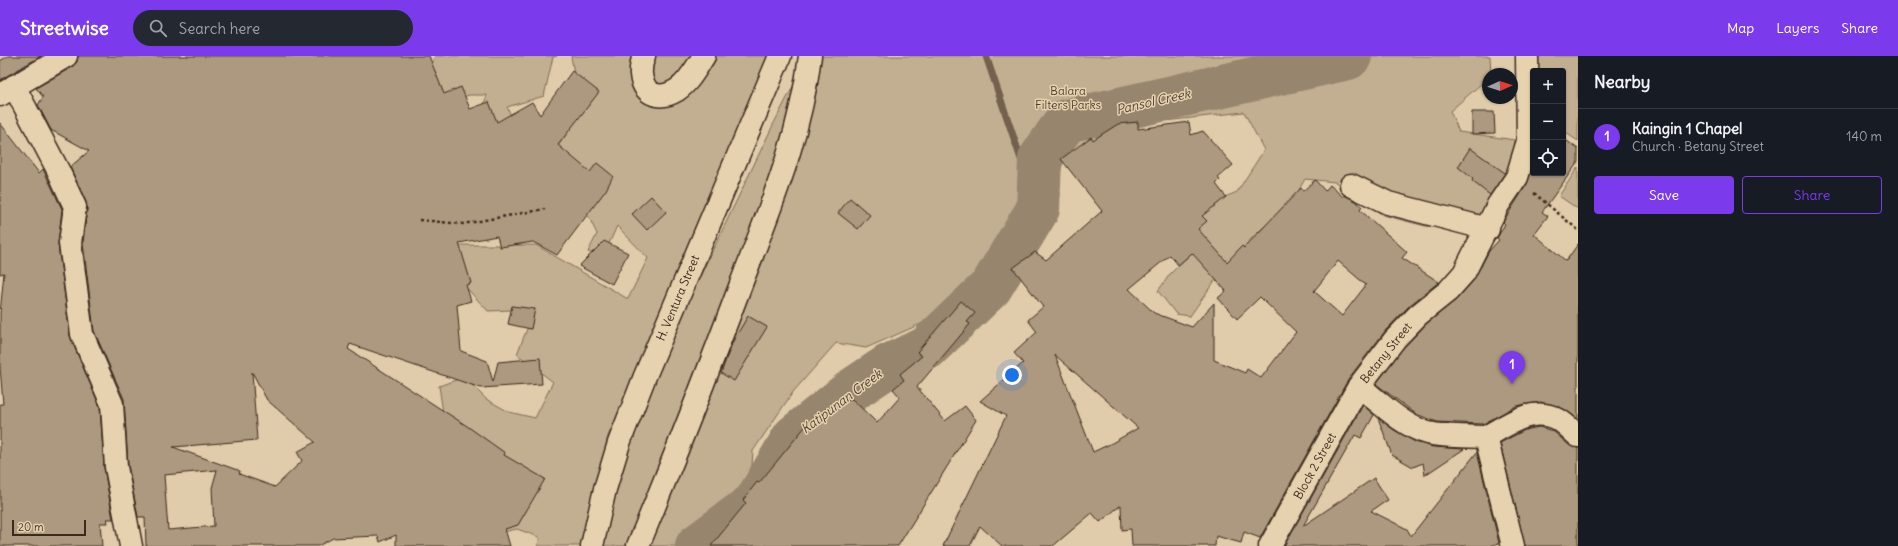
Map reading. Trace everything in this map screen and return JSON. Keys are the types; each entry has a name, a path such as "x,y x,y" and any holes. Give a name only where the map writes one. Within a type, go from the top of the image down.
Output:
{"street":[{"path":"66,56 7,91 59,172 75,207 70,243 82,334 112,404 116,467 131,546"},
{"path":"644,56 641,64 640,76 643,86 651,94 662,95 676,90 688,80 704,56"},
{"name":"H. Ventura Street","path":"592,546 605,489 619,443 645,376 780,56"},
{"path":"638,546 701,390 787,161 806,88 810,56"},
{"name":"Betany Street","path":"1486,437 1429,433 1418,430 1386,408 1359,386 1395,339 1418,315 1448,291 1464,274 1488,229 1498,205 1516,178 1528,141 1527,56"},
{"path":"1351,185 1388,203 1488,229"},
{"name":"Block 2 Street","path":"1270,546 1359,386"},
{"path":"1513,546 1486,437 1514,420 1537,413 1558,420 1578,436"}],"path":[{"path":"1516,178 1578,230"},
{"path":"419,220 451,225 463,224 545,208"}],"green space":[{"path":"435,56 557,56 553,57 544,96 507,107 524,143 481,113 487,95 469,95 449,102 435,86 431,76 432,64"},
{"path":"571,56 772,56 749,121 608,436 586,535 585,546 538,546 539,537 517,529 475,538 446,433 439,386 464,377 486,399 509,412 535,418 553,382 517,354 535,309 488,311 458,279 447,245 536,245 628,299 648,258 617,226 603,257 588,252 597,234 584,207 548,160 596,93 574,74"},
{"name":"Balara Filters Parks","path":"801,56 1490,56 1491,68 1482,68 1482,83 1450,111 1459,132 1515,140 1512,169 1481,216 1429,227 1383,215 1335,182 1305,179 1292,202 1257,233 1225,266 1190,316 1176,314 1158,291 1170,274 1200,245 1184,225 1208,204 1237,192 1264,150 1244,112 1139,124 1090,155 1063,162 1050,206 939,316 866,348 836,343 793,392 753,451 750,494 684,546 603,546 628,440 666,347 774,123 802,69"},
{"path":"1531,56 1578,56 1578,141 1566,133 1566,68 1533,68"},
{"path":"1578,167 1578,209 1559,196"}],"building":[{"path":"8,56 41,56 0,80 0,61"},
{"path":"78,56 429,56 444,94 461,87 470,109 489,102 497,122 532,102 540,115 572,71 599,92 558,145 590,172 597,163 613,176 606,190 557,255 533,242 500,247 497,236 459,243 471,283 466,285 471,301 457,305 461,351 487,361 493,382 498,362 540,358 542,384 481,388 350,344 348,349 467,426 505,453 504,455 545,479 518,525 505,529 510,546 396,546 396,535 380,542 378,536 333,538 318,546 146,546 145,517 138,517 128,465 124,399 94,331 83,243 87,209 86,202 70,167 89,151 51,130 38,105 43,97 36,88 72,67 77,62","holes":["252,372 267,400 315,442 297,452 302,461 275,487 239,474 240,471 173,447 257,440","217,470 212,488 214,526 168,530 164,475"]},
{"path":"1472,112 1494,112 1495,133 1472,134"},
{"path":"1138,122 1138,129 1189,122 1191,135 1203,131 1233,165 1218,178 1220,180 1216,184 1226,197 1202,216 1207,221 1198,229 1227,262 1242,246 1244,248 1301,188 1303,191 1315,180 1325,191 1330,185 1343,197 1344,195 1356,201 1362,207 1360,210 1407,252 1402,258 1439,282 1410,305 1386,330 1349,378 1260,538 1244,532 1241,543 1216,536 1215,546 1132,546 1131,529 1122,530 1121,505 1100,522 1092,513 1053,546 1002,546 980,526 970,546 943,546 1006,416 980,401 1023,363 1014,353 1037,332 1028,320 1043,307 1013,268 1035,252 1046,260 1102,211 1061,159 1091,137 1093,140 1118,124","holes":["1192,253 1226,291 1218,298 1237,319 1260,297 1296,332 1261,378 1247,369 1245,373 1214,360 1214,303 1192,327 1154,313 1129,289 1170,255 1178,265","1338,261 1366,285 1342,316 1314,291","1055,355 1138,428 1093,452"]},
{"path":"0,123 39,173 43,169 62,209 58,244 70,336 100,407 104,468 113,519 107,519 108,523 100,523 102,546 0,546 0,404 3,404 0,367 0,313 4,273 0,274"},
{"path":"1566,140 1578,149 1578,162 1542,212 1548,216 1534,234 1566,261 1578,244 1578,419 1564,409 1541,402 1516,406 1483,424 1437,422 1416,414 1376,384 1404,347 1426,324 1457,299 1473,281 1489,251 1499,240 1497,238 1505,224 1503,222 1527,184 1530,176 1566,176"},
{"path":"1470,148 1505,173 1490,195 1472,181 1473,179 1458,167"},
{"path":"651,196 666,212 647,230 632,214"},
{"path":"850,198 870,215 858,229 838,213"},
{"path":"604,241 628,253 612,284 579,266"},
{"path":"961,301 975,313 967,322 970,324 917,387 945,421 965,406 976,420 898,546 711,546 746,503 743,500 757,482 759,483 809,422 824,410 852,399 877,423 900,397 893,389 904,380 900,374 922,356 917,352"},
{"path":"512,306 535,309 531,329 508,324"},
{"path":"748,316 767,327 734,381 721,373 733,341"},
{"path":"1363,405 1374,415 1361,438 1355,435 1303,526 1374,478 1388,500 1371,511 1407,529 1411,536 1477,452 1499,543 1490,546 1284,546"},
{"path":"1378,418 1394,430 1415,442 1433,447 1464,449 1425,475 1423,463 1413,467 1392,455"},
{"path":"1539,427 1553,431 1570,446 1578,448 1578,546 1525,546 1500,443 1525,430"}],"waterway":[{"name":"Pansol Creek","path":"986,56 1038,209"},
{"name":"Katipunan Creek","path":"697,546 755,503 794,437 855,388 888,366 927,348 991,287 1038,209 1040,159 1066,121 1348,58 1350,56"}],"place":[{"name":"Kaingin 1 Chapel","path":"1512,384"}]}
